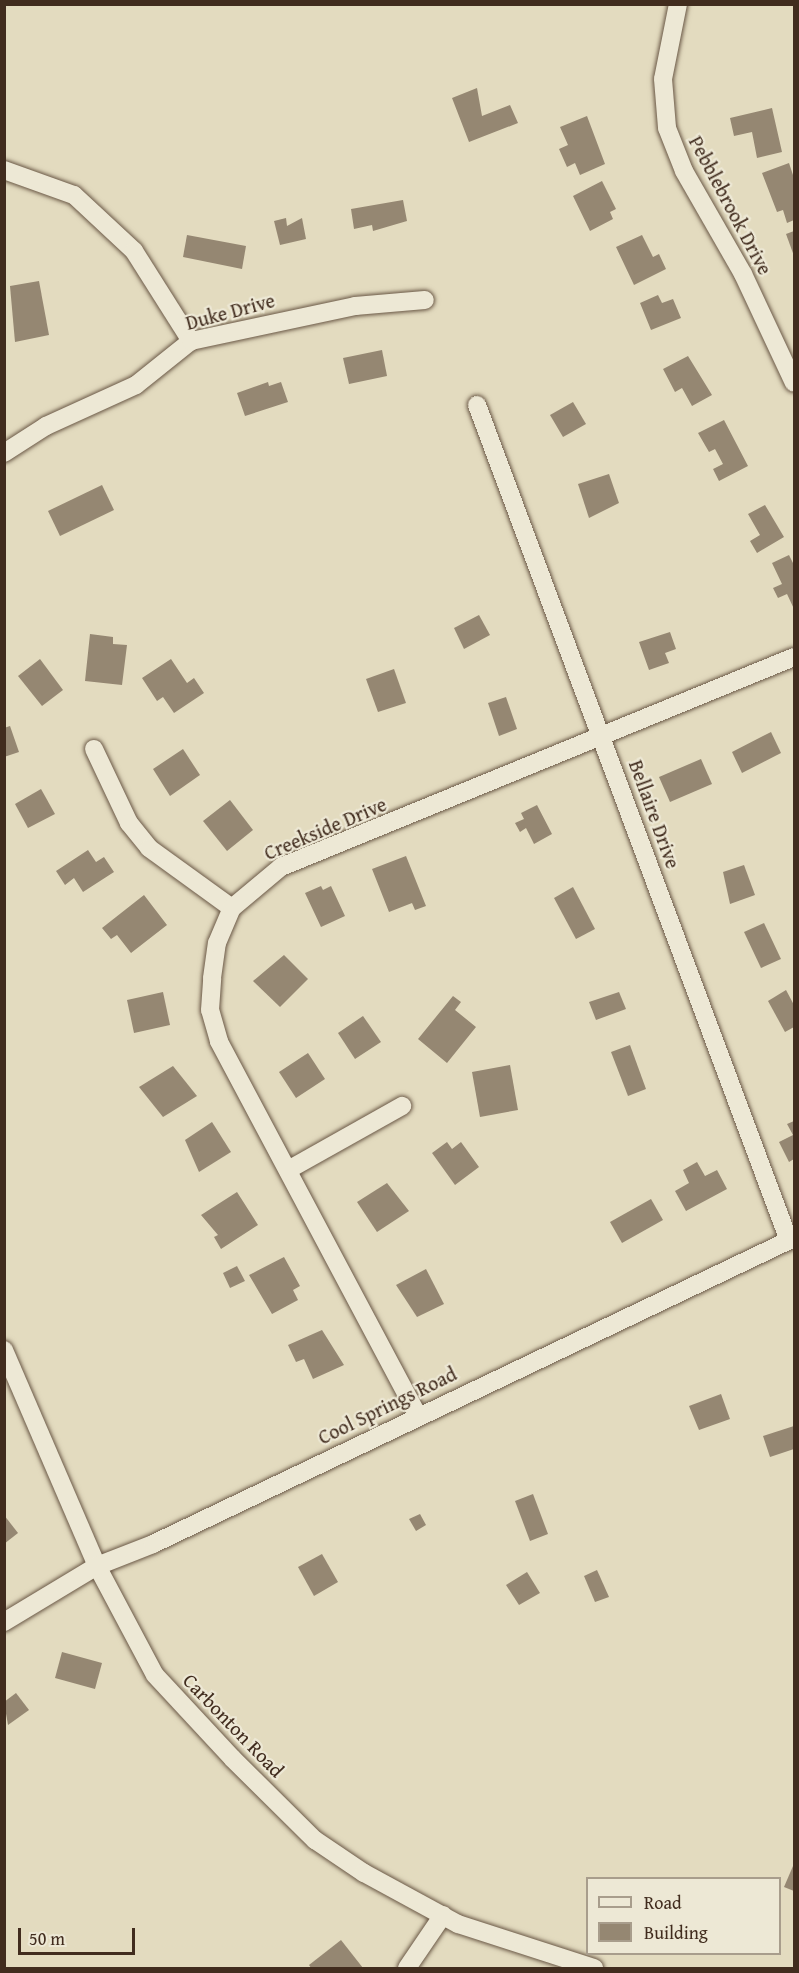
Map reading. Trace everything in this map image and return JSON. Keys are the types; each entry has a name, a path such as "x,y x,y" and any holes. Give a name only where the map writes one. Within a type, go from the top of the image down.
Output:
{"street":[{"name":"Pebblebrook Drive","path":"678,4 663,79 667,128 684,171 744,274 795,383"},
{"path":"4,170 74,195 134,251 191,342"},
{"name":"Duke Drive","path":"4,453 46,426 136,385 191,342 345,307 425,300"},
{"name":"Bellaire Drive","path":"477,405 792,1239"},
{"name":"Creekside Drive","path":"417,1414 219,1041 210,1010 217,943 232,908 281,867 603,738 795,657"},
{"path":"94,749 129,823 149,848 232,908"},
{"path":"288,1170 402,1106"},
{"name":"Cool Springs Road","path":"4,1622 97,1566 153,1544 417,1414 792,1239"},
{"name":"Carbonton Road","path":"4,1350 97,1566 156,1675 232,1758 315,1840 364,1873 443,1916 594,1968"},
{"path":"407,1968 443,1916"}],"building":[{"path":"477,88 482,116 510,105 518,123 469,142 452,98"},
{"path":"772,108 782,152 757,158 752,132 734,136 730,118"},
{"path":"587,116 605,164 580,175 575,163 567,167 559,149 568,145 560,127"},
{"path":"789,163 794,178 794,220 787,223 783,210 777,212 762,173"},
{"path":"602,181 616,209 610,212 613,219 590,231 573,196"},
{"path":"403,200 407,221 373,231 372,225 354,229 351,209"},
{"path":"286,218 287,226 302,218 306,239 280,245 274,221"},
{"path":"794,231 794,256 786,234"},
{"path":"187,235 246,246 242,269 183,257"},
{"path":"642,235 653,257 659,254 666,269 634,285 616,247"},
{"path":"39,281 49,335 15,342 10,286"},
{"path":"658,295 662,303 673,299 681,318 651,330 640,303"},
{"path":"382,350 387,376 349,384 343,358"},
{"path":"688,356 712,395 692,406 682,388 675,392 663,369"},
{"path":"268,382 269,386 281,382 288,402 245,416 237,393"},
{"path":"573,402 586,424 563,437 550,415"},
{"path":"724,420 748,466 719,481 713,469 723,464 715,449 709,452 698,433"},
{"path":"609,474 619,503 589,518 578,484"},
{"path":"102,485 114,510 60,536 48,511"},
{"path":"765,505 784,537 757,553 750,541 760,535 748,514"},
{"path":"789,555 794,565 794,609 787,594 778,598 773,588 782,584 772,563"},
{"path":"479,615 490,635 464,649 454,628"},
{"path":"670,632 676,649 665,653 669,663 649,670 639,642"},
{"path":"90,634 113,637 113,644 127,645 122,685 85,681"},
{"path":"40,659 63,690 42,706 18,676"},
{"path":"171,659 187,683 194,678 204,693 174,713 163,697 157,701 142,678"},
{"path":"394,669 406,703 378,712 366,679"},
{"path":"506,697 517,729 499,736 488,703"},
{"path":"10,726 19,752 4,757 4,728"},
{"path":"771,732 781,753 742,773 732,752"},
{"path":"183,749 200,775 170,796 153,769"},
{"path":"701,759 712,784 670,802 659,777"},
{"path":"41,789 55,814 28,828 15,804"},
{"path":"230,800 253,830 227,851 203,821"},
{"path":"537,805 552,834 534,844 526,828 520,832 515,823 524,819 521,813"},
{"path":"88,850 96,862 104,857 114,872 83,892 74,878 65,885 56,871"},
{"path":"406,856 426,906 415,910 412,903 389,912 372,869"},
{"path":"744,865 755,895 730,904 723,872"},
{"path":"321,886 323,890 331,886 345,916 321,927 305,893"},
{"path":"573,887 595,929 576,939 554,898"},
{"path":"144,895 167,925 131,953 117,935 111,939 102,928"},
{"path":"764,923 781,959 761,968 744,932"},
{"path":"284,955 308,979 280,1007 253,981"},
{"path":"786,990 794,1005 794,1027 785,1032 768,1001"},
{"path":"163,992 170,1025 134,1033 127,1000"},
{"path":"619,992 626,1009 596,1020 589,1002"},
{"path":"453,996 461,1002 455,1010 476,1027 447,1063 418,1039"},
{"path":"363,1016 381,1042 355,1059 338,1033"},
{"path":"630,1045 646,1089 628,1096 611,1052"},
{"path":"308,1053 325,1079 296,1098 279,1072"},
{"path":"510,1065 518,1110 480,1117 472,1072"},
{"path":"173,1066 197,1096 163,1117 139,1087"},
{"path":"794,1121 794,1159 789,1162 779,1142 793,1135 787,1124"},
{"path":"212,1122 231,1152 199,1172 185,1140"},
{"path":"447,1142 452,1149 461,1142 479,1167 455,1185 432,1153"},
{"path":"697,1162 705,1176 717,1170 727,1189 686,1211 675,1191 689,1183 683,1170"},
{"path":"387,1183 409,1211 377,1232 357,1202"},
{"path":"237,1192 258,1225 221,1249 214,1237 218,1235 201,1215"},
{"path":"651,1199 663,1220 622,1243 610,1222"},
{"path":"284,1257 300,1286 293,1290 298,1300 272,1314 249,1275"},
{"path":"237,1266 245,1281 230,1288 223,1273"},
{"path":"426,1269 444,1304 417,1317 396,1285"},
{"path":"322,1330 344,1365 313,1379 304,1359 296,1362 288,1345"},
{"path":"721,1394 730,1419 699,1430 689,1406"},
{"path":"794,1426 794,1449 770,1457 763,1436"},
{"path":"533,1494 548,1534 530,1541 515,1501"},
{"path":"420,1514 426,1525 416,1531 409,1519"},
{"path":"4,1515 18,1533 4,1544"},
{"path":"322,1554 338,1582 314,1596 298,1567"},
{"path":"597,1570 609,1597 595,1602 584,1576"},
{"path":"527,1572 540,1593 519,1605 506,1585"},
{"path":"62,1652 102,1663 95,1689 55,1678"},
{"path":"16,1693 29,1710 8,1725 4,1702"},
{"path":"794,1867 794,1891 784,1887"},
{"path":"341,1940 363,1968 311,1968 309,1965"}]}
